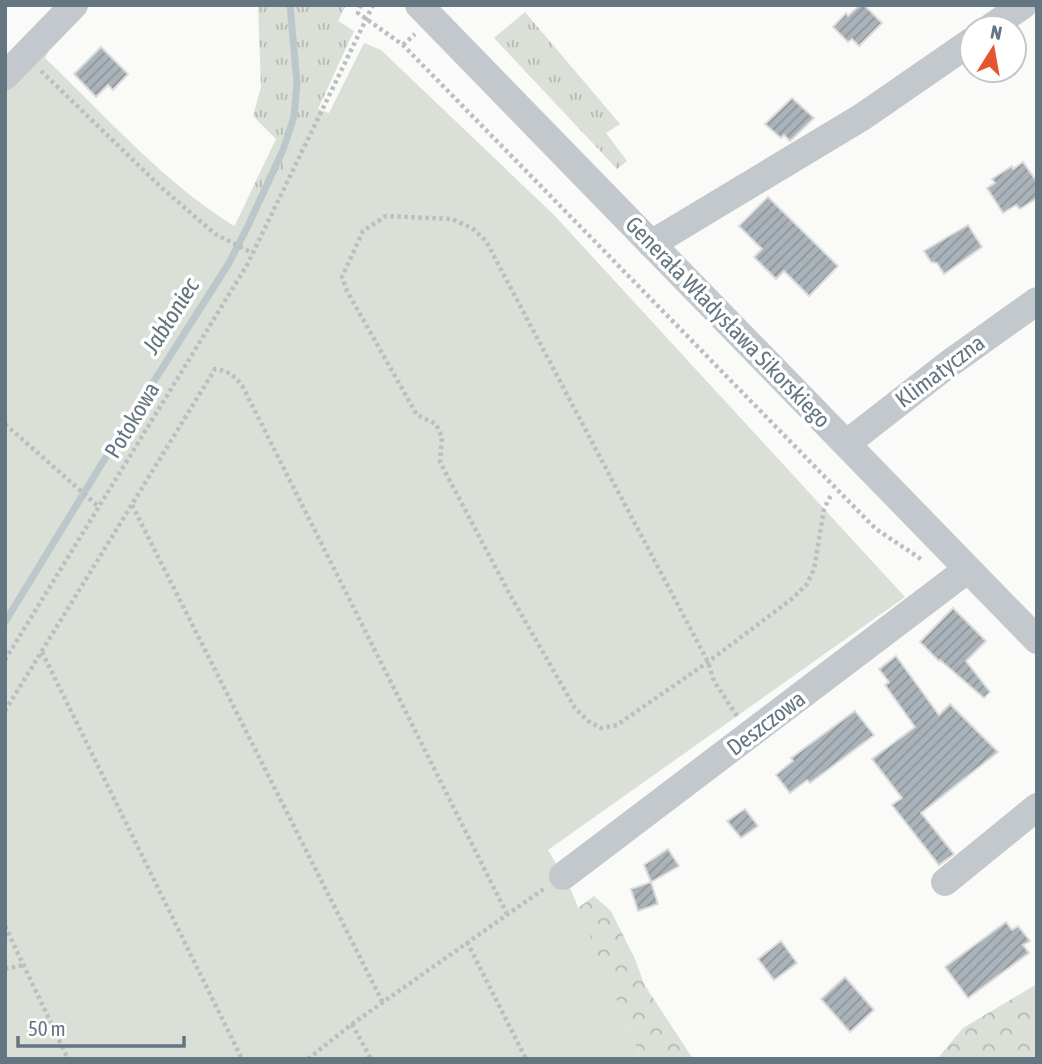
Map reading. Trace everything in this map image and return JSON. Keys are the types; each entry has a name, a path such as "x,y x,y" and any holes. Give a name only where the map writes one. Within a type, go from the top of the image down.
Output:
{"street":[{"path":"5,76 74,5"},
{"name":"Generała Władysława Sikorskiego","path":"419,5 846,444 960,576 1037,640"},
{"path":"651,244 862,117 958,51"},
{"name":"Klimatyczna","path":"846,444 946,366 1037,301"},
{"name":"Deszczowa","path":"563,876 960,576"},
{"path":"945,882 1037,807"}],"path":[{"path":"361,5 358,13 403,45 876,529 937,570 960,576"},
{"name":"Potokowa","path":"5,660 253,253 373,5"},
{"path":"25,56 163,189 215,234 253,253"},
{"path":"751,734 714,681 708,662 486,241 472,228 452,219 419,216 386,216 363,232 342,277 347,291 417,415 436,424 442,437 440,462 509,593 575,708 588,721 601,728 617,724 708,662 793,598 807,584 814,569 824,509 832,493"},
{"path":"5,711 215,369 225,370 235,376 243,387 507,914"},
{"path":"5,424 99,507"},
{"path":"132,505 383,1003"},
{"path":"42,652 242,1059"},
{"path":"309,1059 352,1024 563,876"},
{"path":"5,926 68,1059"},
{"path":"467,942 526,1059"},
{"path":"5,969 24,965"},
{"path":"352,1024 371,1059"}],"green space":[{"path":"258,5 346,5 338,21 354,31 318,109 246,234 234,227 276,139 253,116 261,87"},
{"path":"525,12 620,124 606,133 627,161 617,169 494,38"},
{"path":"63,22 45,58 166,175 218,216 246,233 318,109 329,113 364,43 381,50 555,216 905,597 548,850 570,888 641,1059 5,1059 5,88"},
{"path":"594,896 611,911 644,984 693,1059 641,1059 578,908"},
{"path":"1037,984 1037,1059 937,1059 963,1028"}],"building":[{"path":"860,5 864,5 882,23 859,46 852,39 848,42 833,27 846,13 848,16"},
{"path":"101,47 128,74 113,90 108,85 96,97 74,74"},
{"path":"792,98 814,118 790,141 784,135 781,138 765,124"},
{"path":"1023,162 1037,182 1037,198 1020,209 1016,205 1003,213 987,188 995,183 992,179"},
{"path":"768,197 838,266 809,296 784,271 776,279 754,257 762,249 739,226"},
{"path":"968,225 982,247 944,274 924,251"},
{"path":"953,608 986,641 966,661 990,692 984,698 920,642"},
{"path":"896,656 939,715 950,704 998,752 921,813 954,854 939,865 892,805 902,798 872,759 915,727 885,685 889,682 879,669"},
{"path":"855,711 874,735 810,783 807,780 790,793 776,775 793,761 791,758"},
{"path":"745,809 758,826 741,838 727,821"},
{"path":"668,849 679,866 651,882 644,865"},
{"path":"651,882 658,904 638,911 631,889"},
{"path":"1006,922 1012,930 1018,926 1030,941 1023,945 1029,953 968,998 945,967"},
{"path":"781,941 797,963 774,980 758,959"},
{"path":"845,977 874,1010 850,1032 821,999"}],"waterway":[{"name":"Jabłoniec","path":"5,622 229,263 247,228 283,150 294,117 297,83 290,5"}]}
